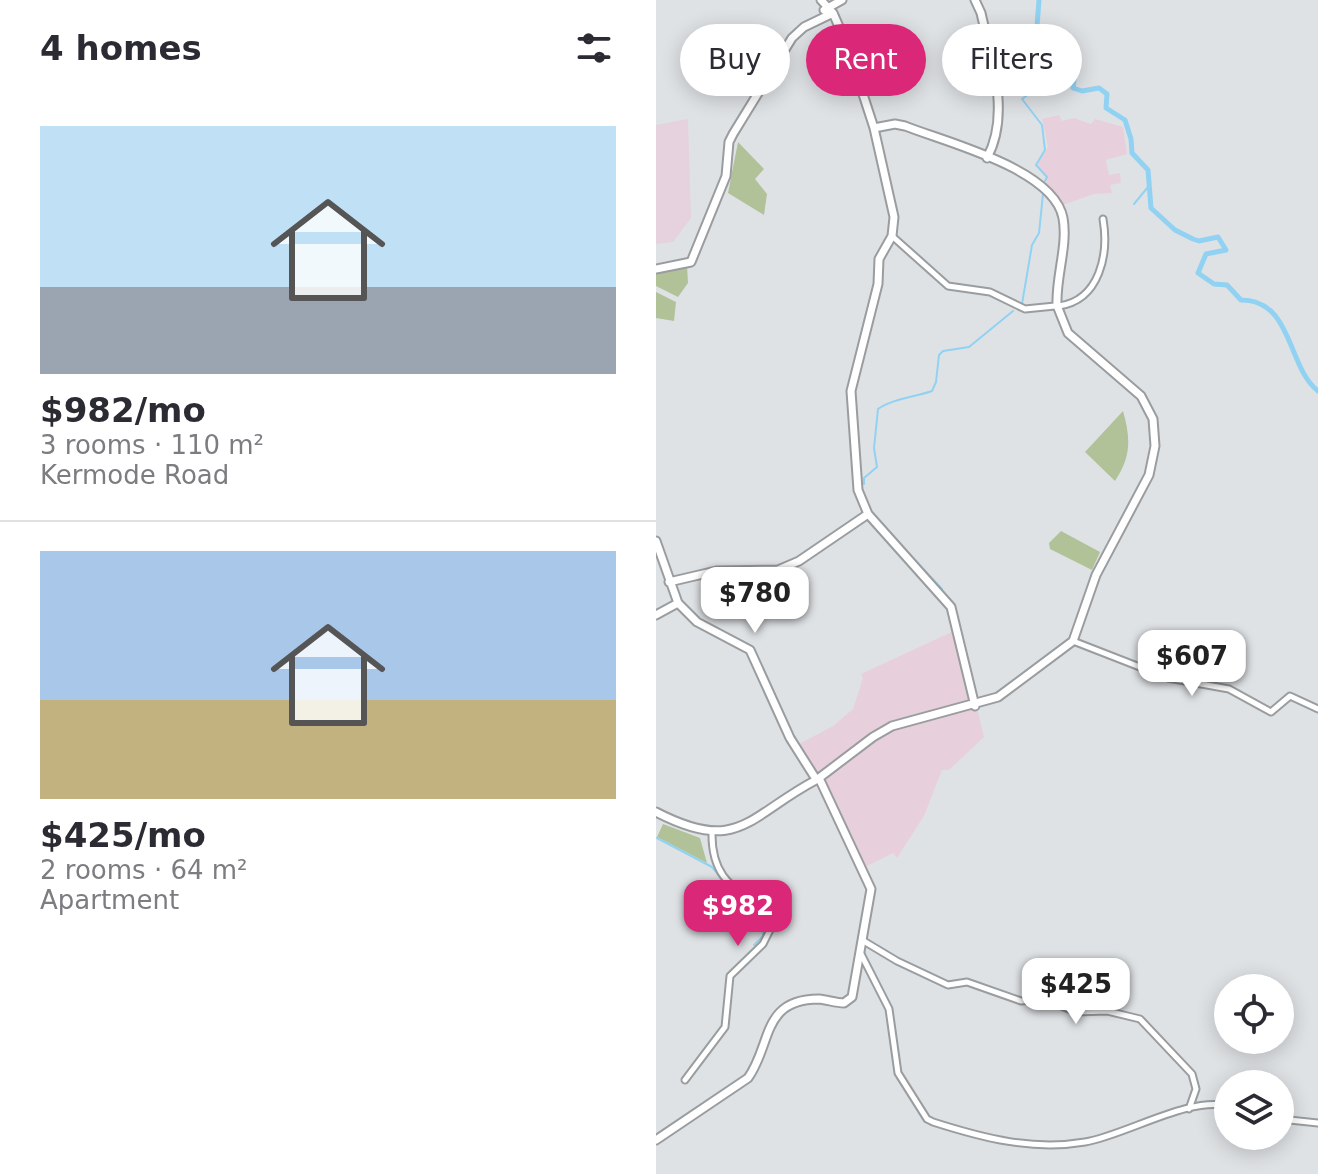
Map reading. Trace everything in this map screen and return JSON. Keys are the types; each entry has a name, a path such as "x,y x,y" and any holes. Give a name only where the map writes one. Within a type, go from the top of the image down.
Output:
{"main road":[{"path":"975,0 994,68 998,99 996,128 987,158"},
{"path":"656,269 676,262 691,262 726,176 729,142 792,38 816,21 826,9 841,1"},
{"path":"826,9 842,33 874,128 894,214 892,236 879,259 878,284 851,391 858,490 868,514 951,607 975,706"},
{"path":"656,812 712,833 739,828 892,726 975,706 998,697 1073,641 1096,575 1149,475 1155,446 1153,419 1141,396 1074,339 1057,306 1064,226 1057,200 1035,179 987,158 905,126 895,124 874,128"},
{"path":"669,582 716,571 778,570 799,561 868,514"},
{"path":"656,541 678,603 697,622 750,650 790,738 817,777 868,879 870,901 852,997 840,1004 819,999 786,1009 769,1023 758,1063 748,1078 656,1140"},
{"path":"656,615 678,603"}],"street":[{"path":"892,236 948,286 990,292 1025,309 1078,301 1097,279 1103,259 1103,219"},
{"path":"1073,641 1178,682 1229,689 1271,712 1290,696 1318,709"},
{"path":"685,1080 725,1027 730,976 763,944 770,930 764,910 720,875 713,860 712,833"},
{"path":"861,939 897,961 948,985 981,984 1021,1001 1045,999 1076,1012 1107,1011 1140,1019 1192,1074 1196,1089 1189,1109"},
{"path":"860,952 889,1009 898,1073 927,1119 933,1122 1000,1143 1078,1143 1201,1105 1214,1105"},
{"path":"1294,1120 1318,1123"}],"shaded area":[{"path":"1059,115 1062,121 1074,118 1091,124 1095,119 1123,127 1127,154 1106,160 1109,175 1120,173 1121,183 1110,185 1112,193 1094,194 1060,206 1046,187 1047,176 1039,170 1038,164 1048,147 1042,119"},
{"path":"688,119 691,218 673,242 656,244 656,125"},
{"path":"958,629 984,737 949,770 942,770 924,816 897,858 893,853 863,868 816,775 795,746 833,726 853,709 863,678 861,674"}],"green space":[{"path":"738,142 764,169 755,179 767,194 764,215 728,193"},
{"path":"687,265 688,283 678,297 656,286 656,272"},
{"path":"656,292 676,302 674,321 656,318"},
{"path":"1123,411 1128,448 1115,481 1085,452"},
{"path":"1061,531 1100,552 1092,570 1050,549 1049,543"},
{"path":"663,824 700,838 707,863 657,837"}],"waterway":[{"path":"1039,0 1036,40 1048,29 1052,30 1054,54 1077,60 1073,88 1082,91 1099,88 1107,94 1106,108 1125,120 1132,153 1148,170 1151,208 1175,230 1193,239 1199,241 1218,237 1226,250 1206,254 1198,273 1214,284 1227,285 1241,300 1258,303 1271,311 1280,322 1300,367 1318,391"},
{"path":"1026,96 1022,99 1042,125 1045,150 1036,165 1047,177 1045,181"},
{"path":"1134,204 1148,187"},
{"path":"1022,304 1032,245 1039,233 1043,194"},
{"path":"864,484 864,478 877,467 874,448 878,409 897,400 932,391 939,355 943,351 969,347 1013,311"},
{"path":"869,508 874,515"},
{"path":"891,535 899,543"},
{"path":"906,551 942,589"},
{"path":"657,838 712,867 733,894 760,912 765,926 763,935"},
{"path":"754,945 762,937"}]}
